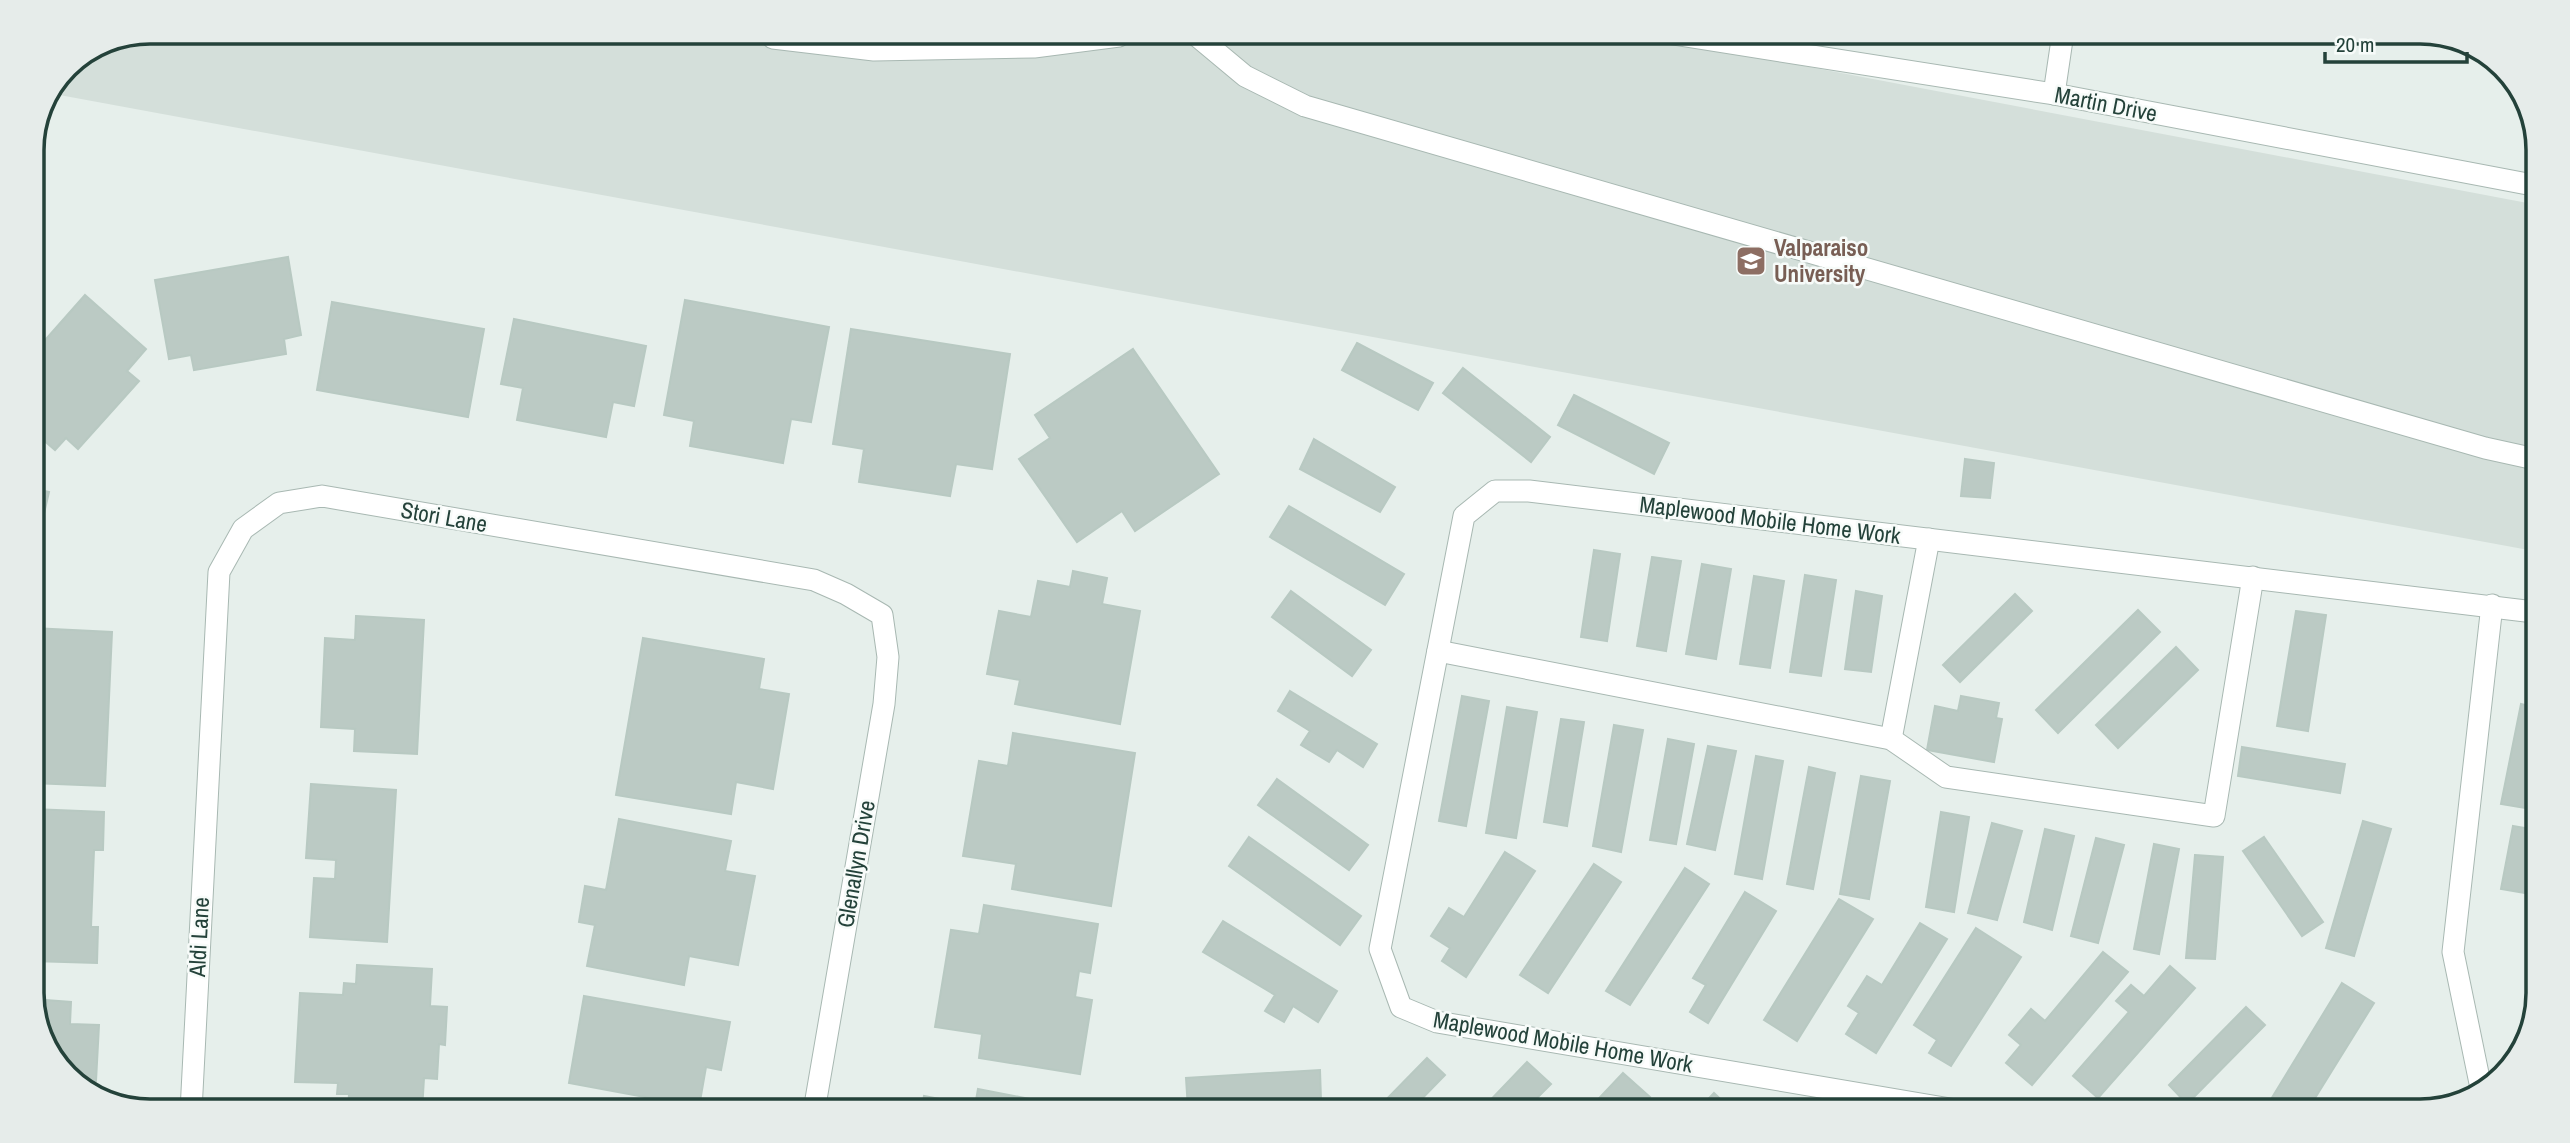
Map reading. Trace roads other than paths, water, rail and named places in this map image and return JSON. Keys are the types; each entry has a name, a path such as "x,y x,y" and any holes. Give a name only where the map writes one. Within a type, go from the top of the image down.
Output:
{"street":[{"path":"824,44 874,50 1034,47 1057,44"},
{"path":"1207,44 1245,76 1305,106 2472,444 2526,457"},
{"name":"Martin Drive","path":"1736,44 2054,94 2526,184"},
{"path":"2054,94 2061,44"},
{"name":"Maplewood Mobile Home Work","path":"1891,1099 1437,1022 1401,1007 1380,949 1464,516 1495,491 1529,491 2526,611"},
{"name":"Stori Lane","path":"207,763 219,572 243,529 279,503 322,496 814,580 846,594 882,615"},
{"name":"Maplewood Mobile Home Work","path":"1891,739 1929,539"},
{"path":"1438,652 1891,739 1947,777 2214,816 2253,577"},
{"path":"2479,1081 2453,952 2492,605"},
{"name":"Glenallyn Drive","path":"816,1099 884,704 888,657 882,615"},
{"name":"Aldi Lane","path":"192,1099 207,763"}],"place":[{"name":"Valparaiso University","path":"1751,261"}]}
